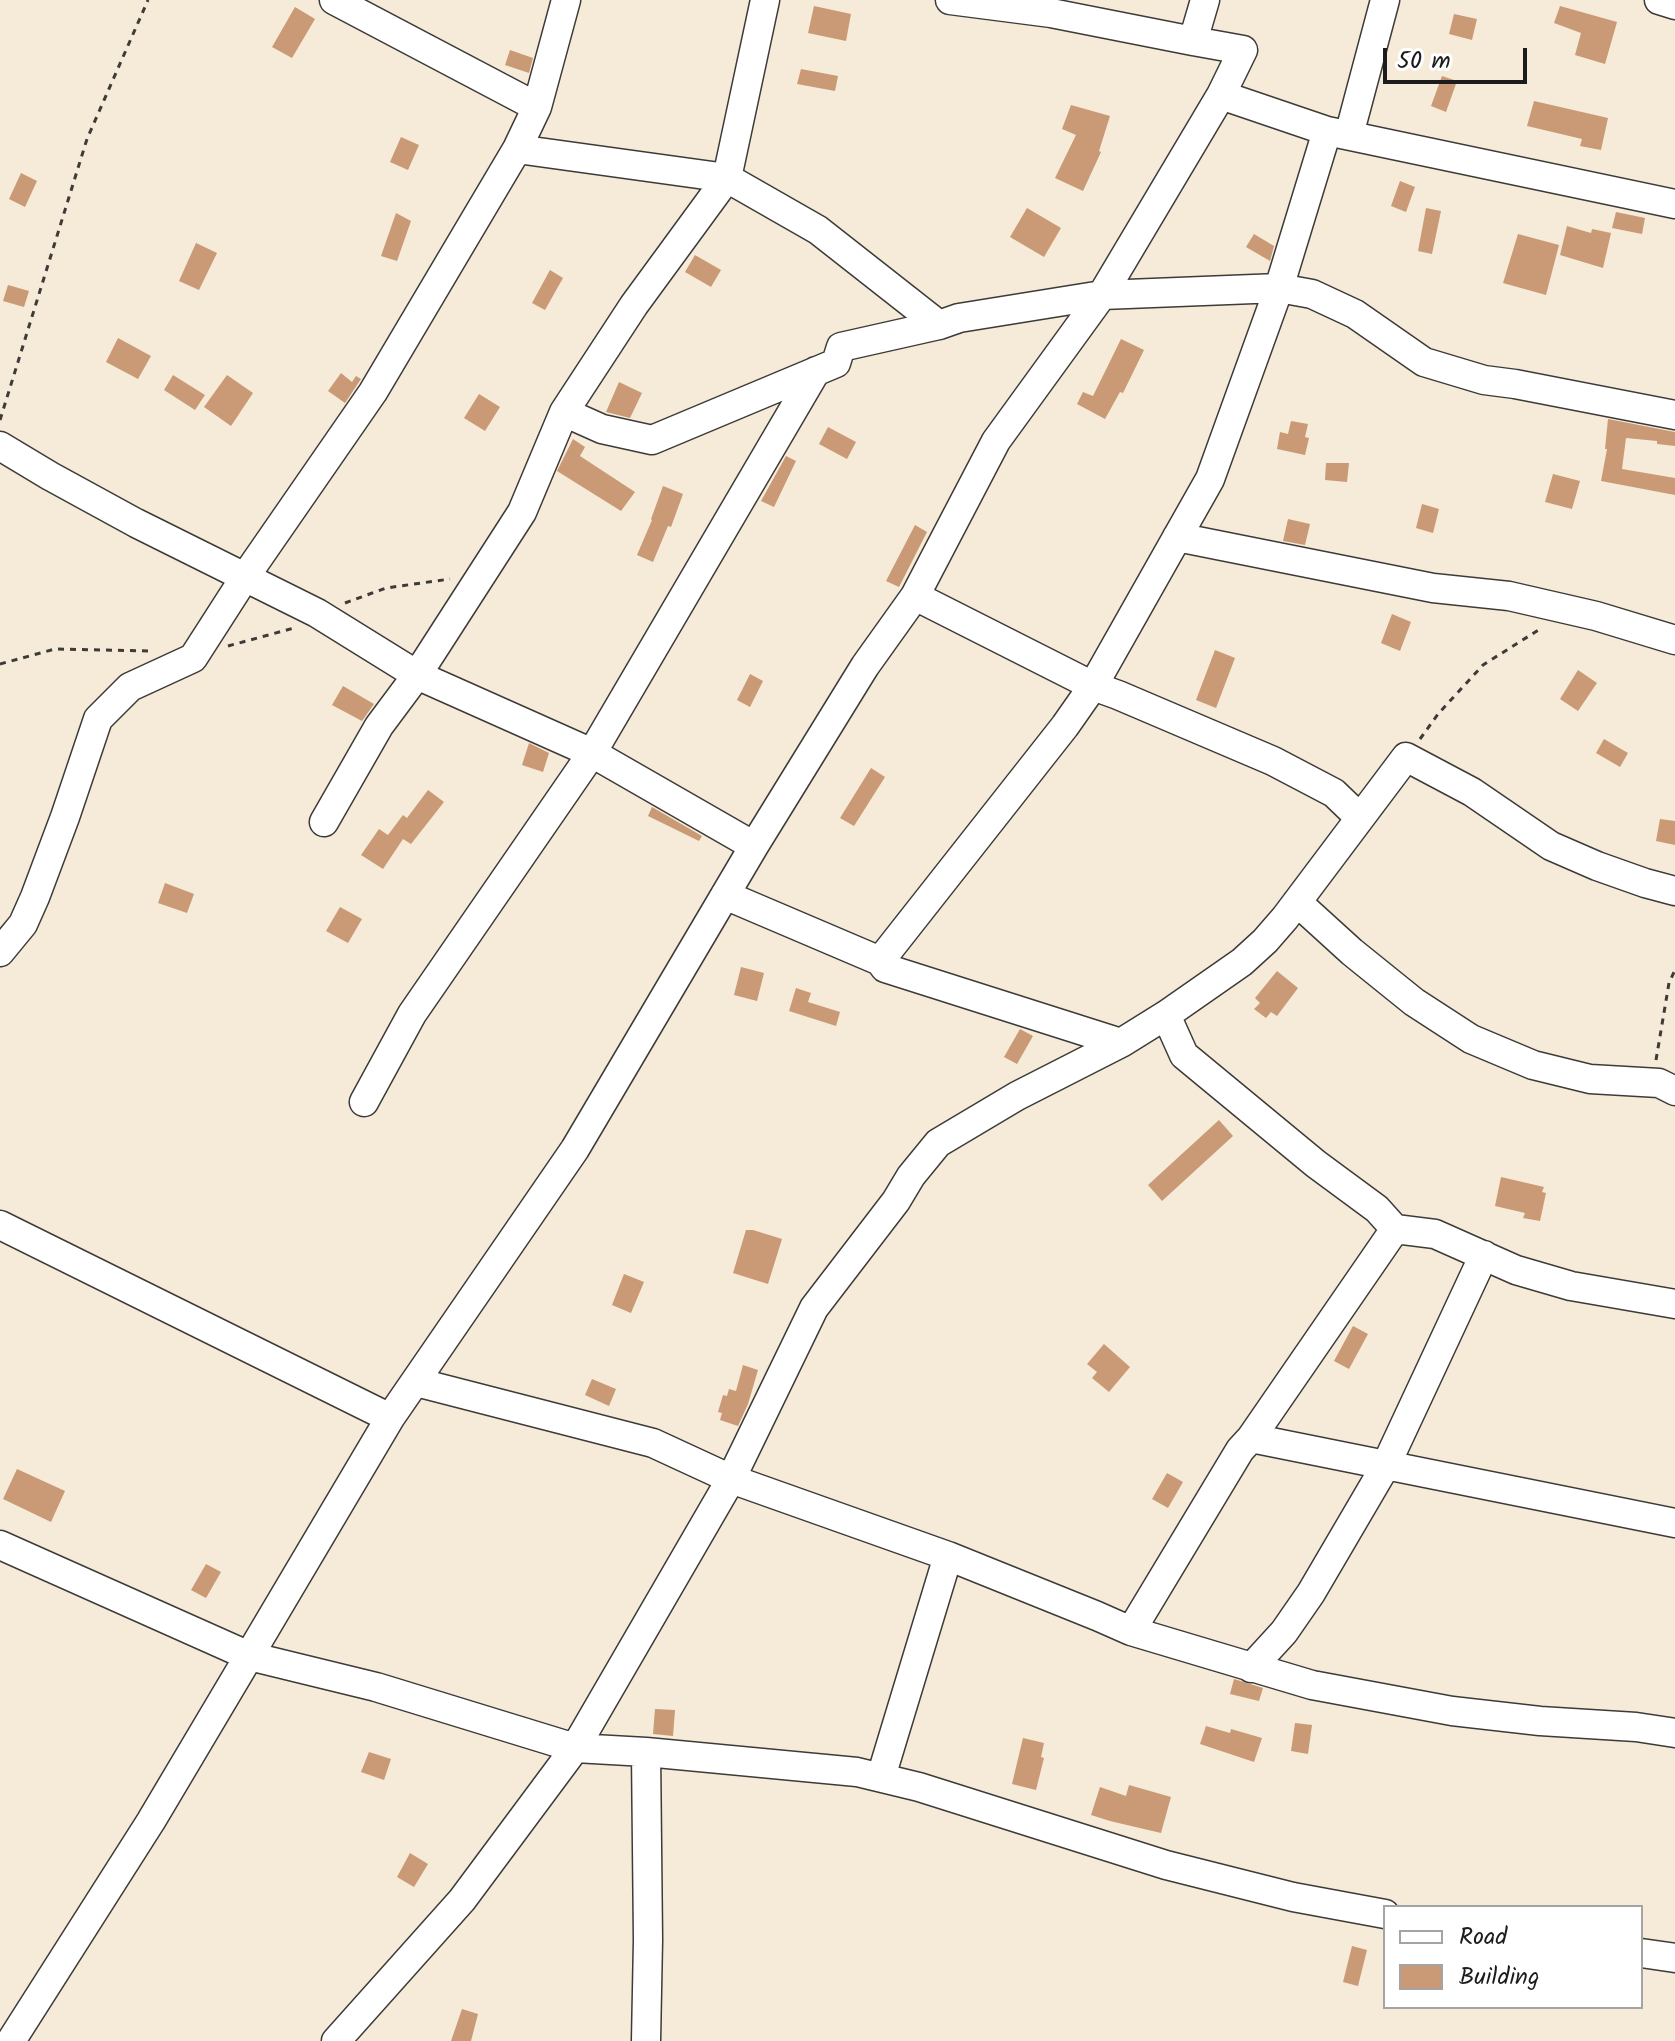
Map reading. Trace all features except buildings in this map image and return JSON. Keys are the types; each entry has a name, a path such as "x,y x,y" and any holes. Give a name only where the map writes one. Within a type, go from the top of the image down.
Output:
{"street":[{"path":"334,0 537,107"},
{"path":"0,952 23,924 35,897 98,719 130,687 193,658 373,392 517,149 537,107 566,0"},
{"path":"324,822 379,726 417,675 522,512 564,412 634,305 727,178 765,0"},
{"path":"11,2041 151,1821 390,1418 575,1149 754,846 865,666 915,596 996,441 1102,295 1221,95 1243,50 1011,4 950,0"},
{"path":"1193,41 1205,0"},
{"path":"880,961 1093,686 1210,479 1385,0"},
{"path":"1659,0 1675,5"},
{"path":"1221,95 1338,133 1675,204"},
{"path":"517,149 727,178 818,230 939,325"},
{"path":"564,412 602,429 652,440 836,363 841,347 959,318 1102,295 1279,288 1312,294 1355,314 1424,362 1484,380 1675,415"},
{"path":"364,1102 412,1014 592,753 816,371"},
{"path":"0,446 191,552 317,613 417,675 592,753 754,846"},
{"path":"1177,537 1433,588 1509,596 1675,640"},
{"path":"915,596 1093,686 1273,761 1334,793 1360,818"},
{"path":"336,2041 462,1900 575,1748 731,1479 814,1308 938,1143 1017,1096 1121,1043 1242,962 1265,941 1297,902 1406,757 1472,792 1551,846 1597,866 1675,891"},
{"path":"725,895 880,961 885,968 1121,1043"},
{"path":"1297,902 1414,1002 1471,1039 1533,1065 1590,1079 1667,1087"},
{"path":"1166,1015 1184,1055 1316,1164 1377,1209 1395,1229 1435,1234 1516,1270 1571,1286 1675,1304"},
{"path":"0,1225 390,1418"},
{"path":"1131,1631 1240,1450 1395,1229"},
{"path":"1251,1668 1284,1632 1311,1593 1386,1465 1484,1255"},
{"path":"416,1382 653,1443 731,1479 948,1556 1131,1631 1251,1668 1312,1685 1452,1711 1675,1733"},
{"path":"1251,1438 1675,1523"},
{"path":"0,1545 249,1656 376,1687 575,1748 857,1772 919,1787 1166,1865 1293,1897 1383,1914"},
{"path":"881,1777 948,1556"},
{"path":"646,1752 646,2041"},
{"path":"1643,1953 1675,1958"}],"path":[{"path":"0,420 87,139 148,0"},
{"path":"1406,757 1438,714 1483,665 1571,611"},
{"path":"1667,1087 1654,1071 1669,983 1675,970"}]}
